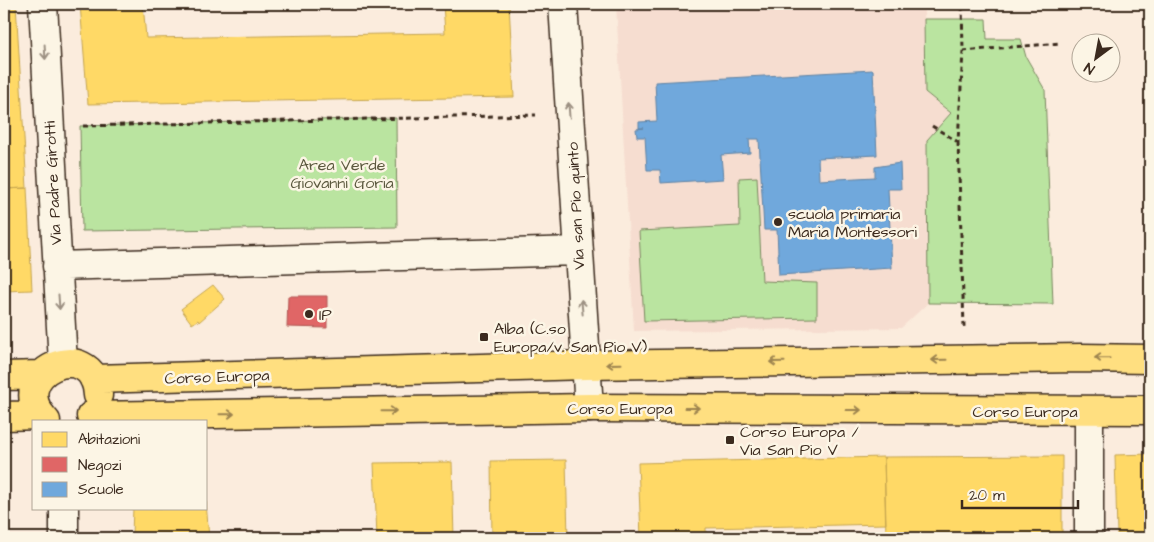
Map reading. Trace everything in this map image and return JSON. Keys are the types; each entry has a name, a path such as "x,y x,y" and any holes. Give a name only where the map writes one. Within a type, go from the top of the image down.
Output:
{"main road":[{"name":"Corso Europa","path":"1150,359 965,359 586,365 94,379 98,398 88,418 589,408 1150,410"},
{"path":"4,376 81,366 94,379"},
{"path":"4,416 43,418 34,396 51,369"}],"street":[{"name":"Via Padre Girotti","path":"43,4 56,266 51,369"},
{"name":"Via san Pio quinto","path":"563,4 577,251 589,408"},
{"path":"56,266 577,251"},
{"path":"1089,411 1089,538"},
{"path":"64,510 64,538"}],"path":[{"path":"962,4 963,51 958,142 965,359"},
{"path":"963,51 1061,43"},
{"path":"49,126 570,114"},
{"path":"932,126 958,142"}],"shaded area":[{"name":"scuola primaria Maria Montessori","path":"616,4 924,4 925,92 951,113 927,140 928,303 901,328 634,331"}],"green space":[{"path":"924,19 986,19 987,39 1021,39 1026,57 1045,90 1053,304 928,303 927,140 951,113 925,92"},
{"name":"Area Verde Giovanni Goria","path":"396,118 397,227 82,231 80,126"},
{"path":"757,177 762,281 817,283 817,318 644,321 639,231 740,226 739,178"}],"building: Abitazioni":[{"path":"4,4 16,4 27,188 4,189"},
{"path":"80,4 143,4 146,38 445,33 443,4 509,4 514,97 88,104"},
{"path":"27,188 32,290 4,291 4,189"},
{"path":"213,285 225,299 199,322 198,320 192,324 181,309"},
{"path":"1150,454 1150,534 1117,534 1115,455"},
{"path":"1062,456 1062,535 886,537 884,457"},
{"path":"884,457 886,524 706,528 706,538 641,538 638,463"},
{"path":"566,460 568,538 492,538 491,461"},
{"path":"452,462 454,538 377,538 374,463"},
{"path":"133,510 207,510 209,538 117,538 117,536 132,534"}],"building: Negozi":[{"path":"288,296 327,296 327,328 287,327"}],"building: Scuole":[{"path":"873,70 877,155 818,158 819,180 875,177 875,167 900,163 901,189 888,189 892,268 779,275 777,230 764,230 759,139 749,139 750,153 721,155 723,179 661,183 660,170 647,170 645,137 637,137 636,129 644,128 639,128 639,122 657,121 655,82"}],"place":[{"name":"scuola primaria Maria Montessori","path":"778,222"},
{"name":"IP","path":"309,314"},
{"name":"Alba (C.so Europa/v. San Pio V)","path":"484,337"},
{"name":"Corso Europa / Via San Pio V","path":"730,440"}]}
